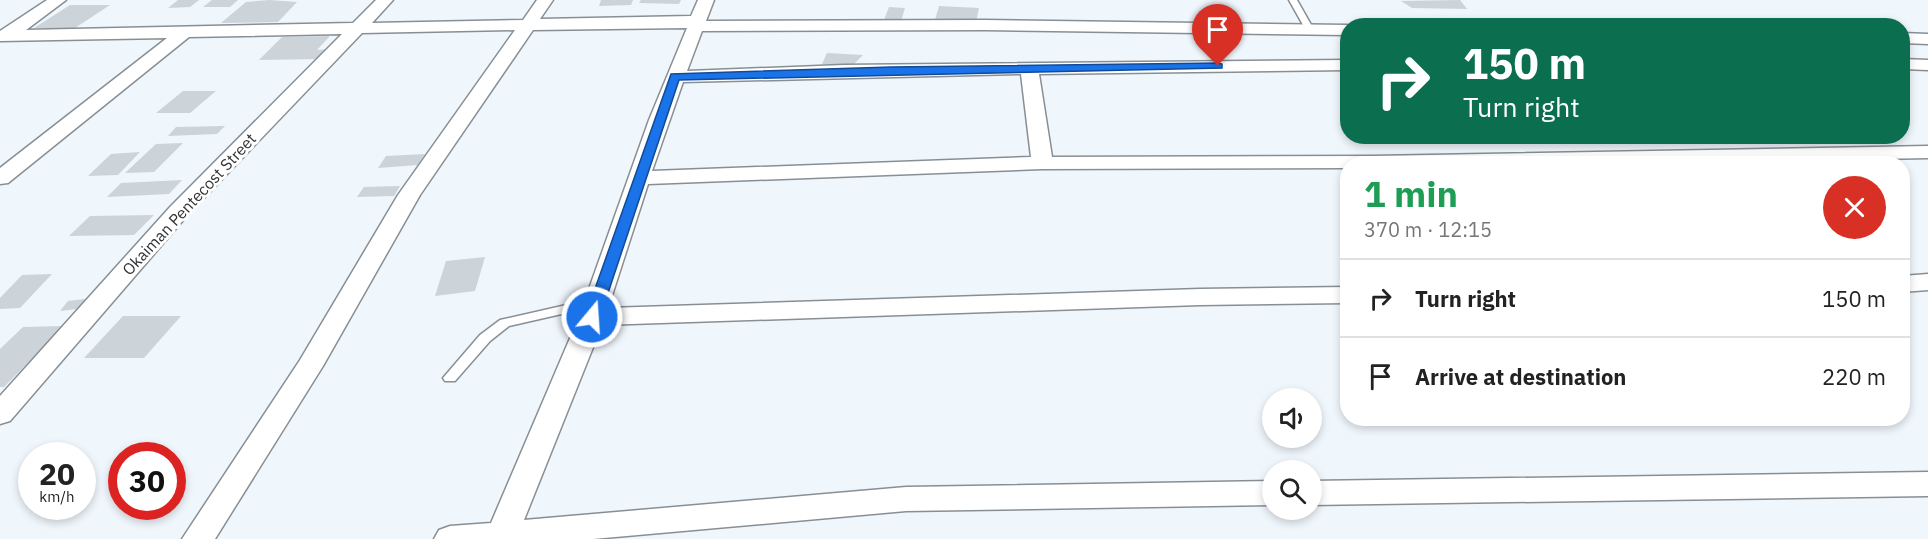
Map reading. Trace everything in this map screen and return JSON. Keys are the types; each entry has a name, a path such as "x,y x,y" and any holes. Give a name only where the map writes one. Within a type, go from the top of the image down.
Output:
{"street":[{"path":"2,37 58,0"},
{"name":"Okaiman Pentecost Street","path":"0,414 178,212 386,0"},
{"path":"198,539 310,366 409,195 545,0"},
{"path":"2,37 527,24 699,16 985,26 1340,30"},
{"path":"500,537 595,310 675,77 699,16"},
{"path":"0,178 185,32"},
{"path":"1910,38 1928,39"},
{"path":"1910,64 1928,65"},
{"path":"675,77 1029,68 1340,65"},
{"path":"1029,68 1042,163"},
{"path":"1706,156 1928,152"},
{"path":"640,178 1042,163 1340,162"},
{"path":"1910,283 1928,282"},
{"path":"595,310 1340,295"},
{"path":"1322,493 1928,484"},
{"path":"450,539 500,537 906,499 1262,494"}],"lane":[{"path":"1293,0 1310,30"},
{"path":"450,378 494,328 505,323 595,310"}],"building":[{"path":"178,0 199,0 190,7 168,8"},
{"path":"212,0 238,0 230,7 203,7"},
{"path":"269,0 297,2 278,22 221,23 246,2"},
{"path":"601,0 633,0 631,5 599,6"},
{"path":"641,0 681,0 679,4 639,3"},
{"path":"1460,0 1467,9 1412,8 1401,1"},
{"path":"70,5 110,5 75,28 34,28"},
{"path":"939,6 979,8 976,22 935,20"},
{"path":"889,7 905,8 901,21 884,20"},
{"path":"330,36 317,50 330,49 322,59 259,60 282,37"},
{"path":"827,53 863,55 852,66 822,64"},
{"path":"183,91 216,91 190,113 156,113"},
{"path":"225,126 217,134 168,136 176,127"},
{"path":"183,143 154,172 125,173 156,144"},
{"path":"140,152 118,175 88,176 111,154"},
{"path":"425,154 418,165 378,168 386,156"},
{"path":"182,180 169,194 107,197 121,183"},
{"path":"400,186 394,196 357,197 364,187"},
{"path":"154,215 134,235 69,236 90,216"},
{"path":"485,257 475,291 435,296 446,261"},
{"path":"52,274 20,308 0,309 0,298 22,275"},
{"path":"93,298 86,308 60,311 68,301"},
{"path":"123,316 181,316 144,358 84,358"},
{"path":"64,326 4,387 0,387 0,349 23,327"}],"route":[{"path":"592,317 675,77 891,70 1218,66"}]}
